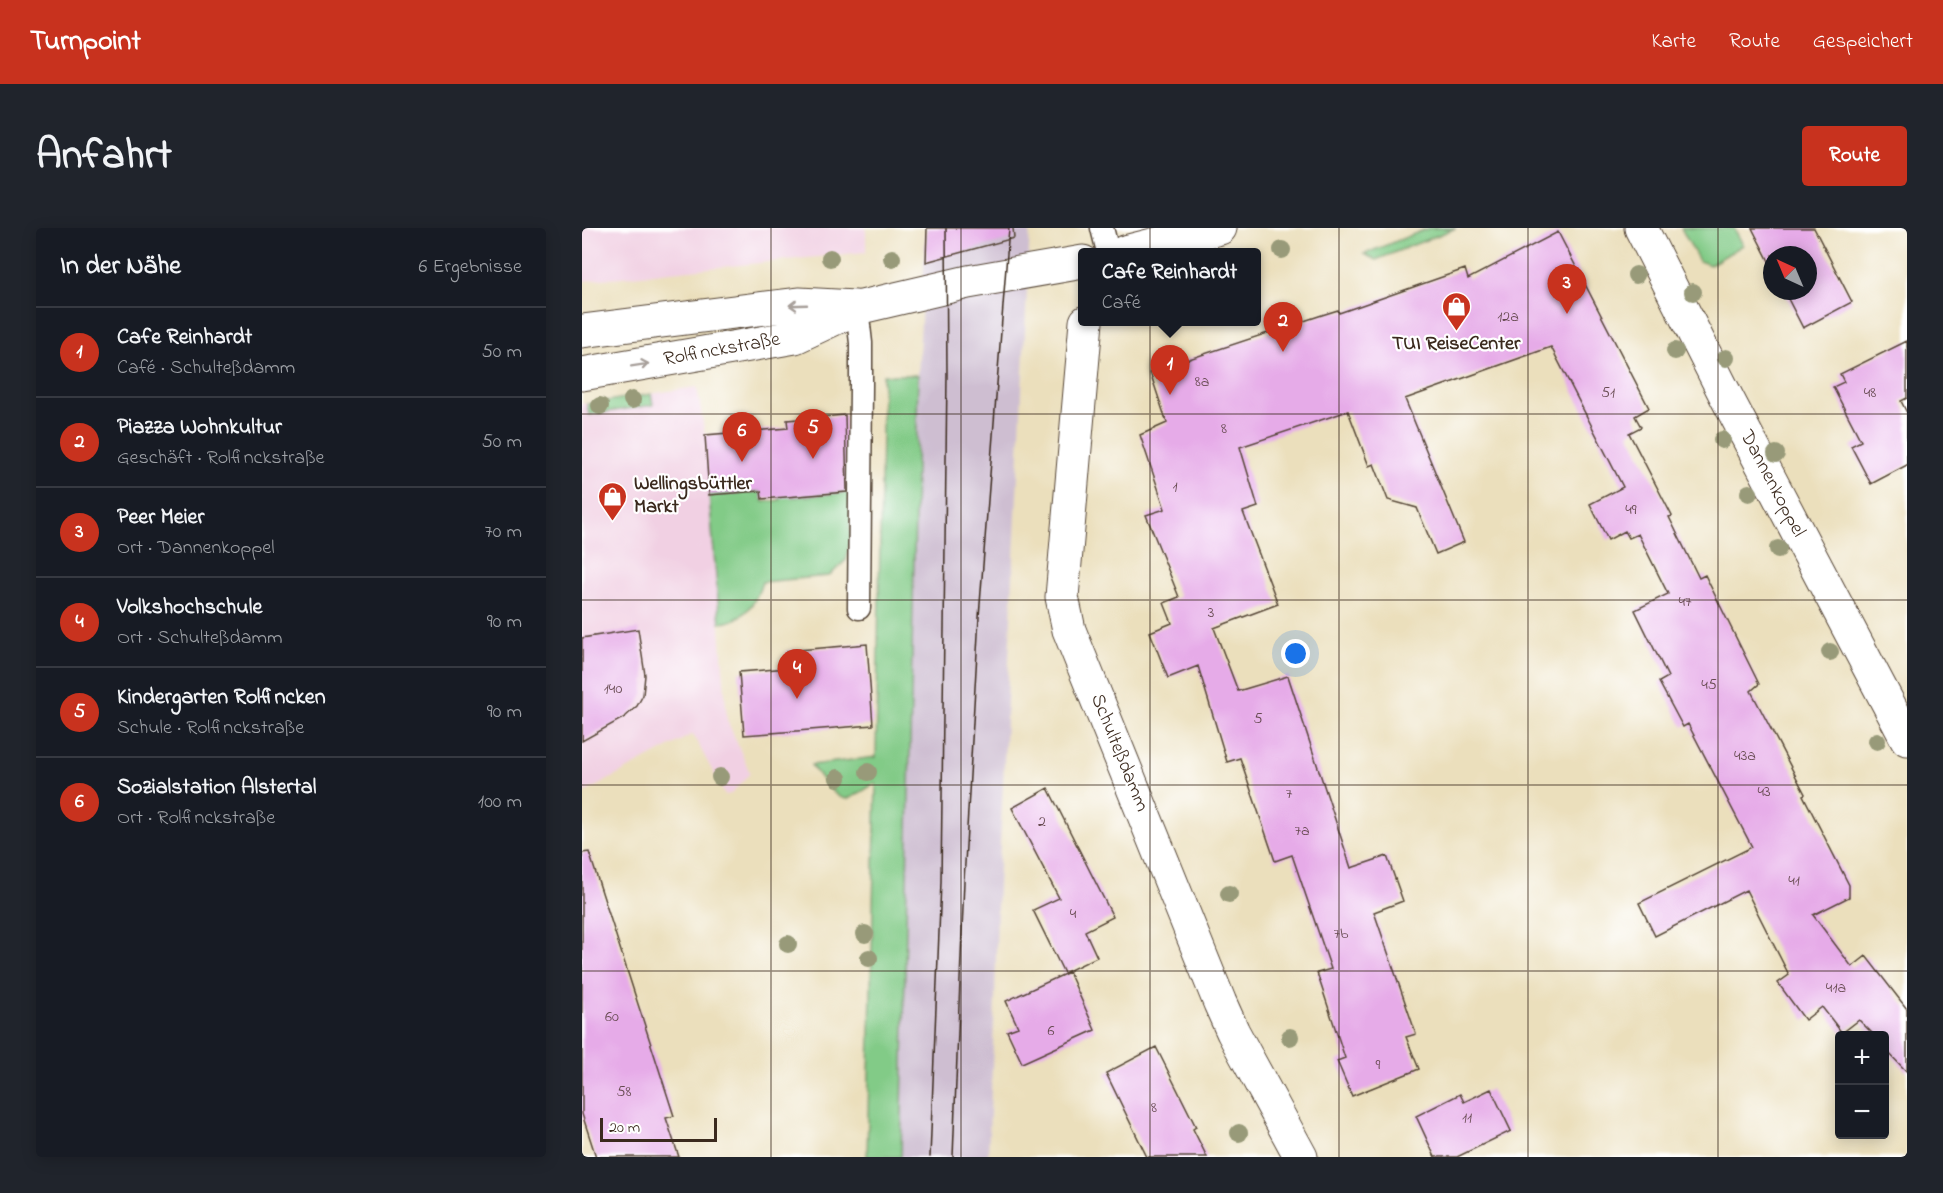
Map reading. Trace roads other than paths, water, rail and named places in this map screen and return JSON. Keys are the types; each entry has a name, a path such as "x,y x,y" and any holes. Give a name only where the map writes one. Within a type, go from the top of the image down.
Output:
{"street":[{"path":"1141,248 1220,228"},
{"name":"Dannenkoppel","path":"1641,228 1728,400 1907,739"},
{"name":"Rolfinckstraße","path":"582,374 795,338 857,308 968,282 1078,266"},
{"name":"Rolfinckstraße","path":"582,331 799,304 857,308"},
{"name":"Schulteßdamm","path":"1086,326 1062,597 1070,630 1220,1004 1301,1157"}],"lane":[{"path":"1094,248 1102,228"},
{"path":"857,308 861,343 859,608"}],"tram line":[{"path":"930,1157 941,882 947,374 946,228"},
{"path":"953,1157 964,881 979,617 1009,228"}],"place":[{"name":"Peer Meier","path":"1567,314"},
{"name":"TUI ReiseCenter","path":"1456,332"},
{"name":"Piazza Wohnkultur","path":"1283,352"},
{"name":"Cafe Reinhardt","path":"1170,395"},
{"name":"Kindergarten Rolfincken","path":"813,459"},
{"name":"Sozialstation Alstertal","path":"742,462"},
{"name":"Wellingsbüttler Markt","path":"613,522"},
{"name":"Volkshochschule","path":"797,699"}]}
